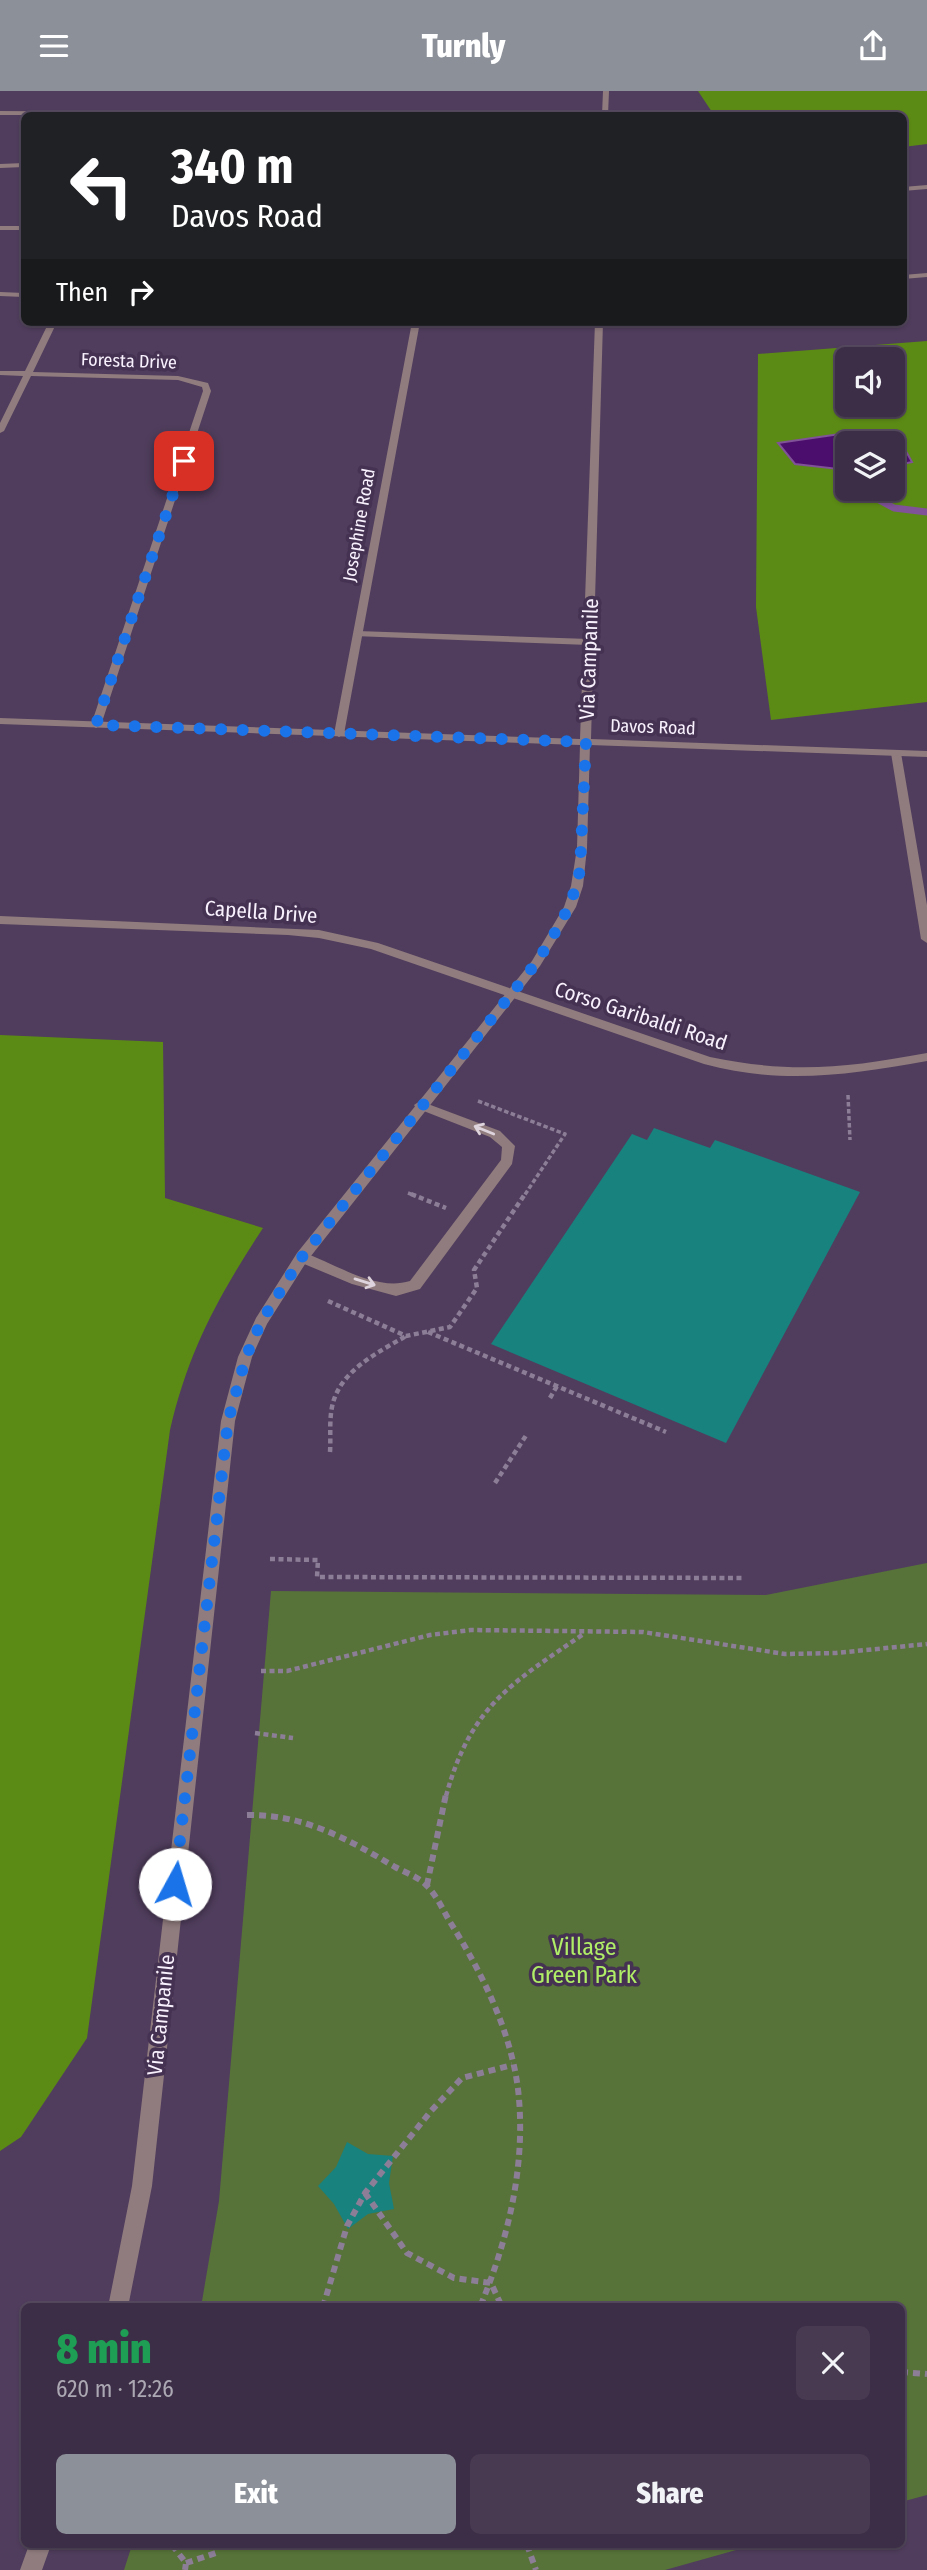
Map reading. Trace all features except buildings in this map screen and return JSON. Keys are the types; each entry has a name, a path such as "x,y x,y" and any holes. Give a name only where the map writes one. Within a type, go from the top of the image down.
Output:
{"street":[{"path":"605,112 606,91"},
{"path":"0,113 21,113"},
{"path":"0,166 21,165"},
{"path":"907,189 927,187"},
{"path":"0,228 21,228"},
{"path":"907,277 927,275"},
{"path":"0,294 21,295"},
{"path":"0,431 51,326"},
{"name":"Josephine Road","path":"339,734 415,326"},
{"name":"Via Campanile","path":"119,2303 142,2186 228,1421 246,1357 261,1322 302,1257 420,1105 536,963 561,925 577,886 582,848 599,326"},
{"path":"0,373 28,374"},
{"name":"Foresta Drive","path":"28,374 178,378 205,384 207,391 96,725"},
{"path":"357,634 589,642"},
{"name":"Davos Road","path":"0,721 927,754"},
{"path":"896,753 927,939"},
{"name":"Capella Drive","path":"0,920 319,934 374,946 510,993"},
{"name":"Corso Garibaldi Road","path":"510,993 708,1061 734,1066 806,1073 847,1070 927,1057"},
{"path":"302,1257 357,1280 397,1291 415,1285 507,1161 509,1146 495,1134 420,1105"},
{"path":"31,2570 39,2548"}],"path":[{"path":"848,1095 850,1140"},
{"path":"478,1101 565,1134 540,1171"},
{"path":"408,1193 452,1211"},
{"path":"427,1332 666,1432"},
{"path":"330,1452 332,1407 344,1381 356,1368 406,1336"},
{"path":"550,1398 557,1386"},
{"path":"495,1483 527,1434"},
{"path":"270,1559 318,1560 317,1577 744,1578"},
{"path":"261,1671 287,1671 430,1635 471,1630 643,1632 785,1654 927,1644"},
{"path":"427,1886 442,1809 457,1763 476,1722 502,1692 586,1633"},
{"path":"255,1733 293,1738"},
{"path":"247,1815 280,1816 319,1829 365,1849 427,1886 472,1961 504,2036 519,2096 520,2142 516,2182 503,2250 482,2303"},
{"path":"324,2303 347,2225 365,2193 431,2111 462,2078 512,2065"},
{"path":"365,2193 407,2253 454,2278 491,2283"},
{"path":"491,2283 500,2303"},
{"path":"905,2372 927,2374"},
{"path":"174,2548 186,2567 216,2553 215,2548"},
{"path":"528,2548 536,2570"}],"green space":[{"path":"698,91 927,91 927,144 907,146 907,112 712,112"},
{"path":"927,341 927,702 771,720 756,607 758,354 835,348 835,417 905,417 905,347 849,347"},
{"path":"0,1035 163,1042 165,1198 263,1228 232,1277 207,1325 186,1375 170,1430 87,2038 21,2137 0,2151"},
{"name":"Village Green Park","path":"927,1563 927,2495 905,2501 905,2303 202,2303 219,2201 271,1591 766,1595"},
{"path":"131,2548 743,2548 665,2570 124,2570"}],"shaded area":[{"path":"835,435 835,469 795,464 778,443"},
{"path":"905,450 912,462 905,463"}],"waterway":[{"path":"881,501 894,508 927,512"}],"route":[{"path":"175,1884 228,1421 246,1357 261,1322 302,1257 420,1105 536,963 561,925 570,907 580,869 586,742 96,725 184,461"}]}
